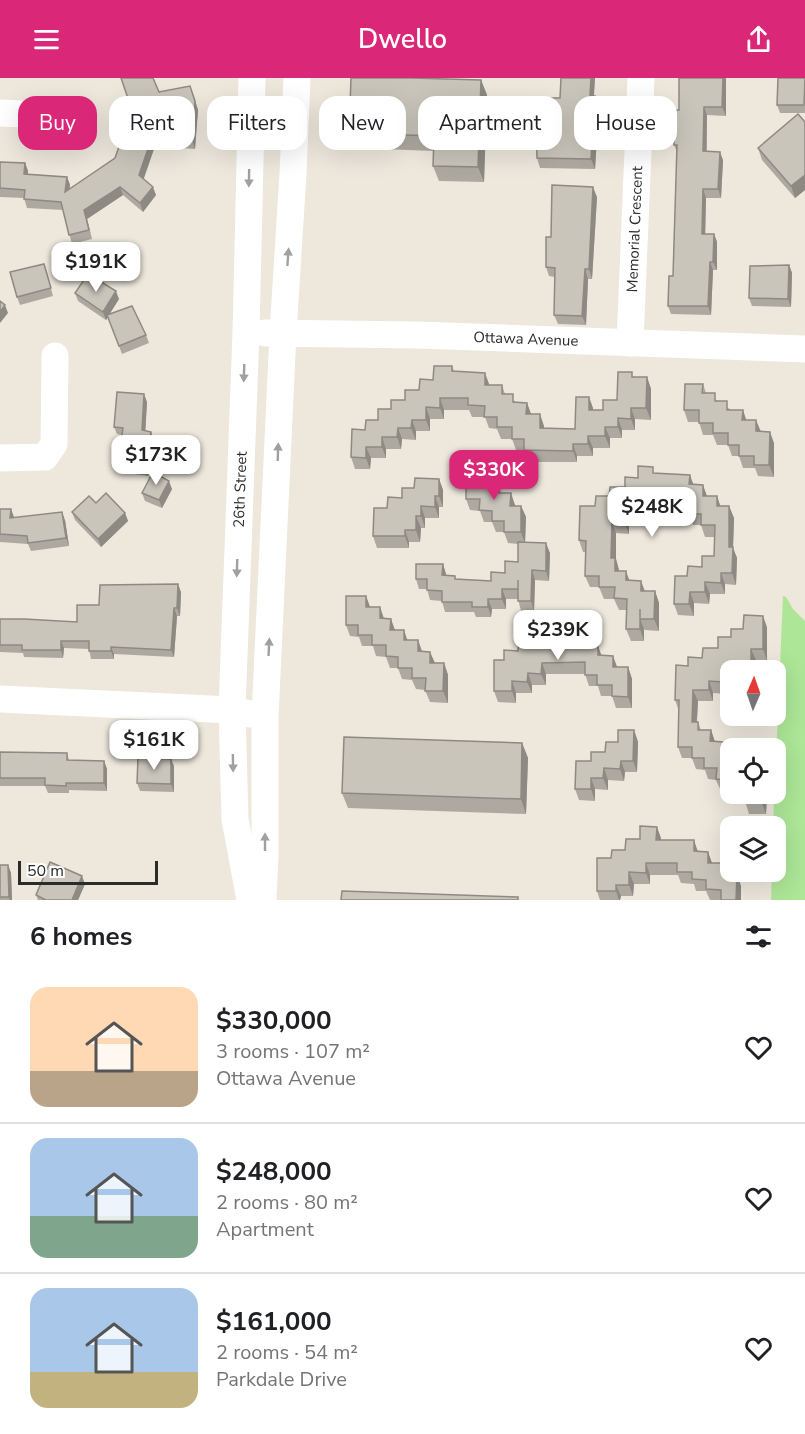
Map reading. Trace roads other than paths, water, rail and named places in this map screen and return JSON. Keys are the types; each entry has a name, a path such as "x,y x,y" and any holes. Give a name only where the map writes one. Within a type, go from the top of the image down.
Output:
{"street":[{"name":"26th Street","path":"250,900 234,819 232,710 246,332 252,78"},
{"path":"263,900 265,717 297,78"},
{"name":"Memorial Crescent","path":"630,343 641,78"},
{"path":"0,113 18,114"},
{"name":"Ottawa Avenue","path":"246,332 418,335 805,349"},
{"path":"0,458 45,457 54,444 55,356"},
{"path":"0,699 232,710 265,717"}]}
